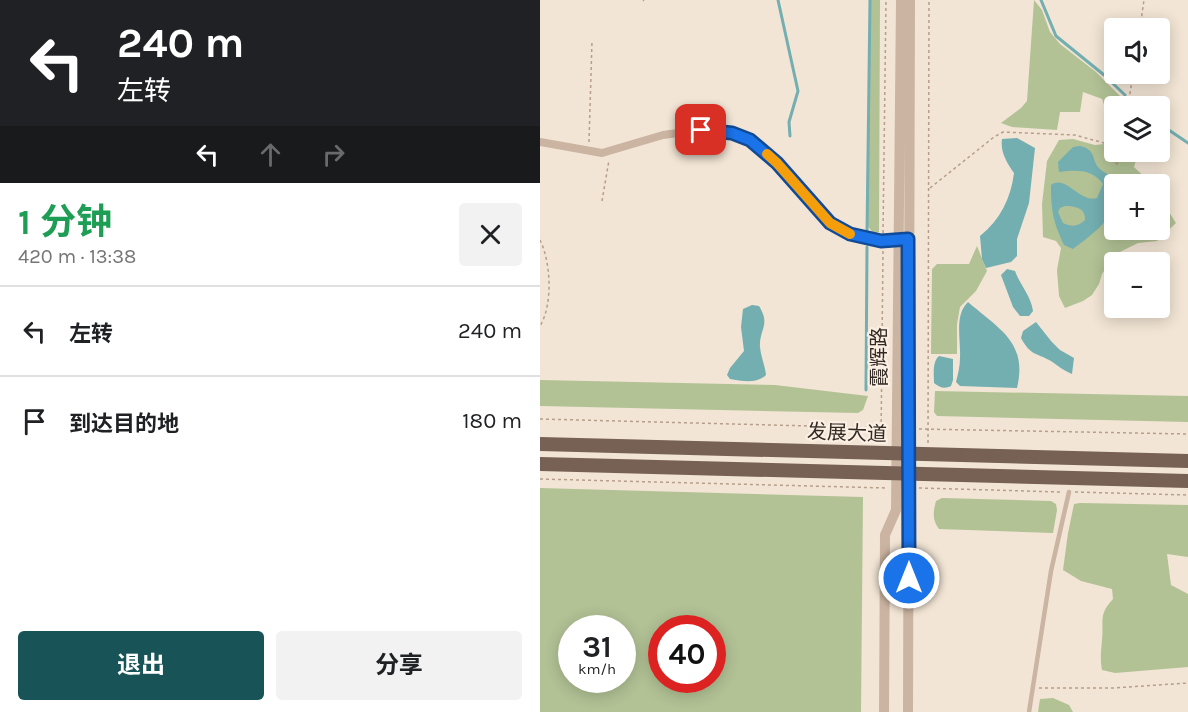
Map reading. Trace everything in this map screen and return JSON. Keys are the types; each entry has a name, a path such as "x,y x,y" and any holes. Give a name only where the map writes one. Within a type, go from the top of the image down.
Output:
{"main road":[{"name":"发展大道","path":"540,444 1188,461"},
{"name":"发展大道","path":"540,464 1188,481"}],"street":[{"name":"霞辉路","path":"901,0 903,240 910,429 903,454"},
{"name":"霞辉路","path":"884,712 885,536 896,510 896,488 903,473 903,454 897,428 910,0"},
{"path":"540,142 602,153 663,135 701,130 732,133 750,140 777,163 830,223 850,234 881,241 903,240"},
{"name":"霞辉路","path":"903,473 910,488 908,712"}],"lane":[{"path":"1029,712 1051,571 1069,492"}],"path":[{"path":"928,455 929,0"},
{"path":"1141,18 1144,0"},
{"path":"589,150 592,41"},
{"path":"928,189 1003,132 1075,135 1104,143"},
{"path":"602,201 611,150"},
{"path":"540,240 544,249 550,291 540,326"},
{"path":"540,419 897,428"},
{"path":"910,429 1188,434"},
{"path":"928,474 928,489"},
{"path":"540,479 896,488"},
{"path":"910,488 1188,495"},
{"path":"1033,688 1113,688 1188,683"}],"green space":[{"path":"870,0 880,0 879,232 874,234 866,224"},
{"path":"1034,0 1042,10 1050,32 1060,44 1096,72 1104,80 1104,84 1108,84 1120,96 1104,96 1104,105 1102,99 1083,92 1080,112 1060,112 1057,130 1012,127 1001,123 1027,101"},
{"path":"1073,139 1095,145 1104,144 1104,162 1135,162 1134,167 1141,174 1104,174 1104,240 1158,240 1138,243 1120,252 1104,252 1104,271 1092,295 1065,308 1059,296 1057,270 1061,248 1056,241 1043,237 1042,204 1047,161 1059,140"},
{"path":"1170,214 1176,223 1170,229"},
{"path":"977,246 987,271 976,291 960,307 957,324 957,354 931,354 932,269 937,264 969,264"},
{"path":"540,380 775,385 868,396 863,410 858,413 540,406"},
{"path":"935,391 1188,396 1188,422 937,416 934,412"},
{"path":"540,488 863,497 861,712 540,712"},
{"path":"942,498 1051,501 1056,504 1057,510 1053,533 939,529 934,519 934,512 936,501"},
{"path":"1074,504 1188,505 1188,557 1167,554 1171,585 1188,594 1188,667 1115,673 1102,670 1103,618 1105,609 1113,599 1112,589 1081,581 1063,570"},
{"path":"1053,698 1069,705 1073,712 1038,712 1040,699"}],"water":[{"path":"1017,138 1035,148 1029,203 1017,239 1017,256 1011,262 986,268 982,259 980,236 999,216 1010,191 1014,173 1003,153 1002,139"},
{"path":"1080,146 1089,150 1098,167 1108,174 1104,174 1104,222 1073,249 1064,245 1057,229 1052,209 1051,185 1062,183 1084,197 1097,198 1103,184 1089,173 1059,172 1058,162 1073,147","holes":["1076,207 1082,210 1085,220 1075,226 1063,223 1058,212 1060,208"]},
{"path":"1007,269 1015,271 1028,295 1033,311 1029,316 1020,316 1013,307 1001,275"},
{"path":"968,302 1000,329 1015,348 1019,372 1017,388 960,386 956,382 960,361 961,314"},
{"path":"752,305 759,306 764,318 760,347 766,375 754,381 730,379 727,375 730,368 744,351 741,327 743,309"},
{"path":"1036,322 1060,350 1074,358 1072,374 1034,353 1025,344 1021,338 1023,331"},
{"path":"939,356 953,359 953,380 949,387 942,388 934,383 934,365"}],"waterway":[{"path":"778,0 798,91 789,122 790,136"},
{"path":"867,234 870,0"},
{"path":"1041,0 1056,36 1125,95"},
{"path":"1170,131 1188,143"},
{"path":"866,390 867,247"}],"slow traffic":[{"path":"767,154 830,223 850,234"}],"route":[{"path":"701,130 732,133 750,140 777,163 830,223 850,234 881,241 908,239 909,578"}]}
